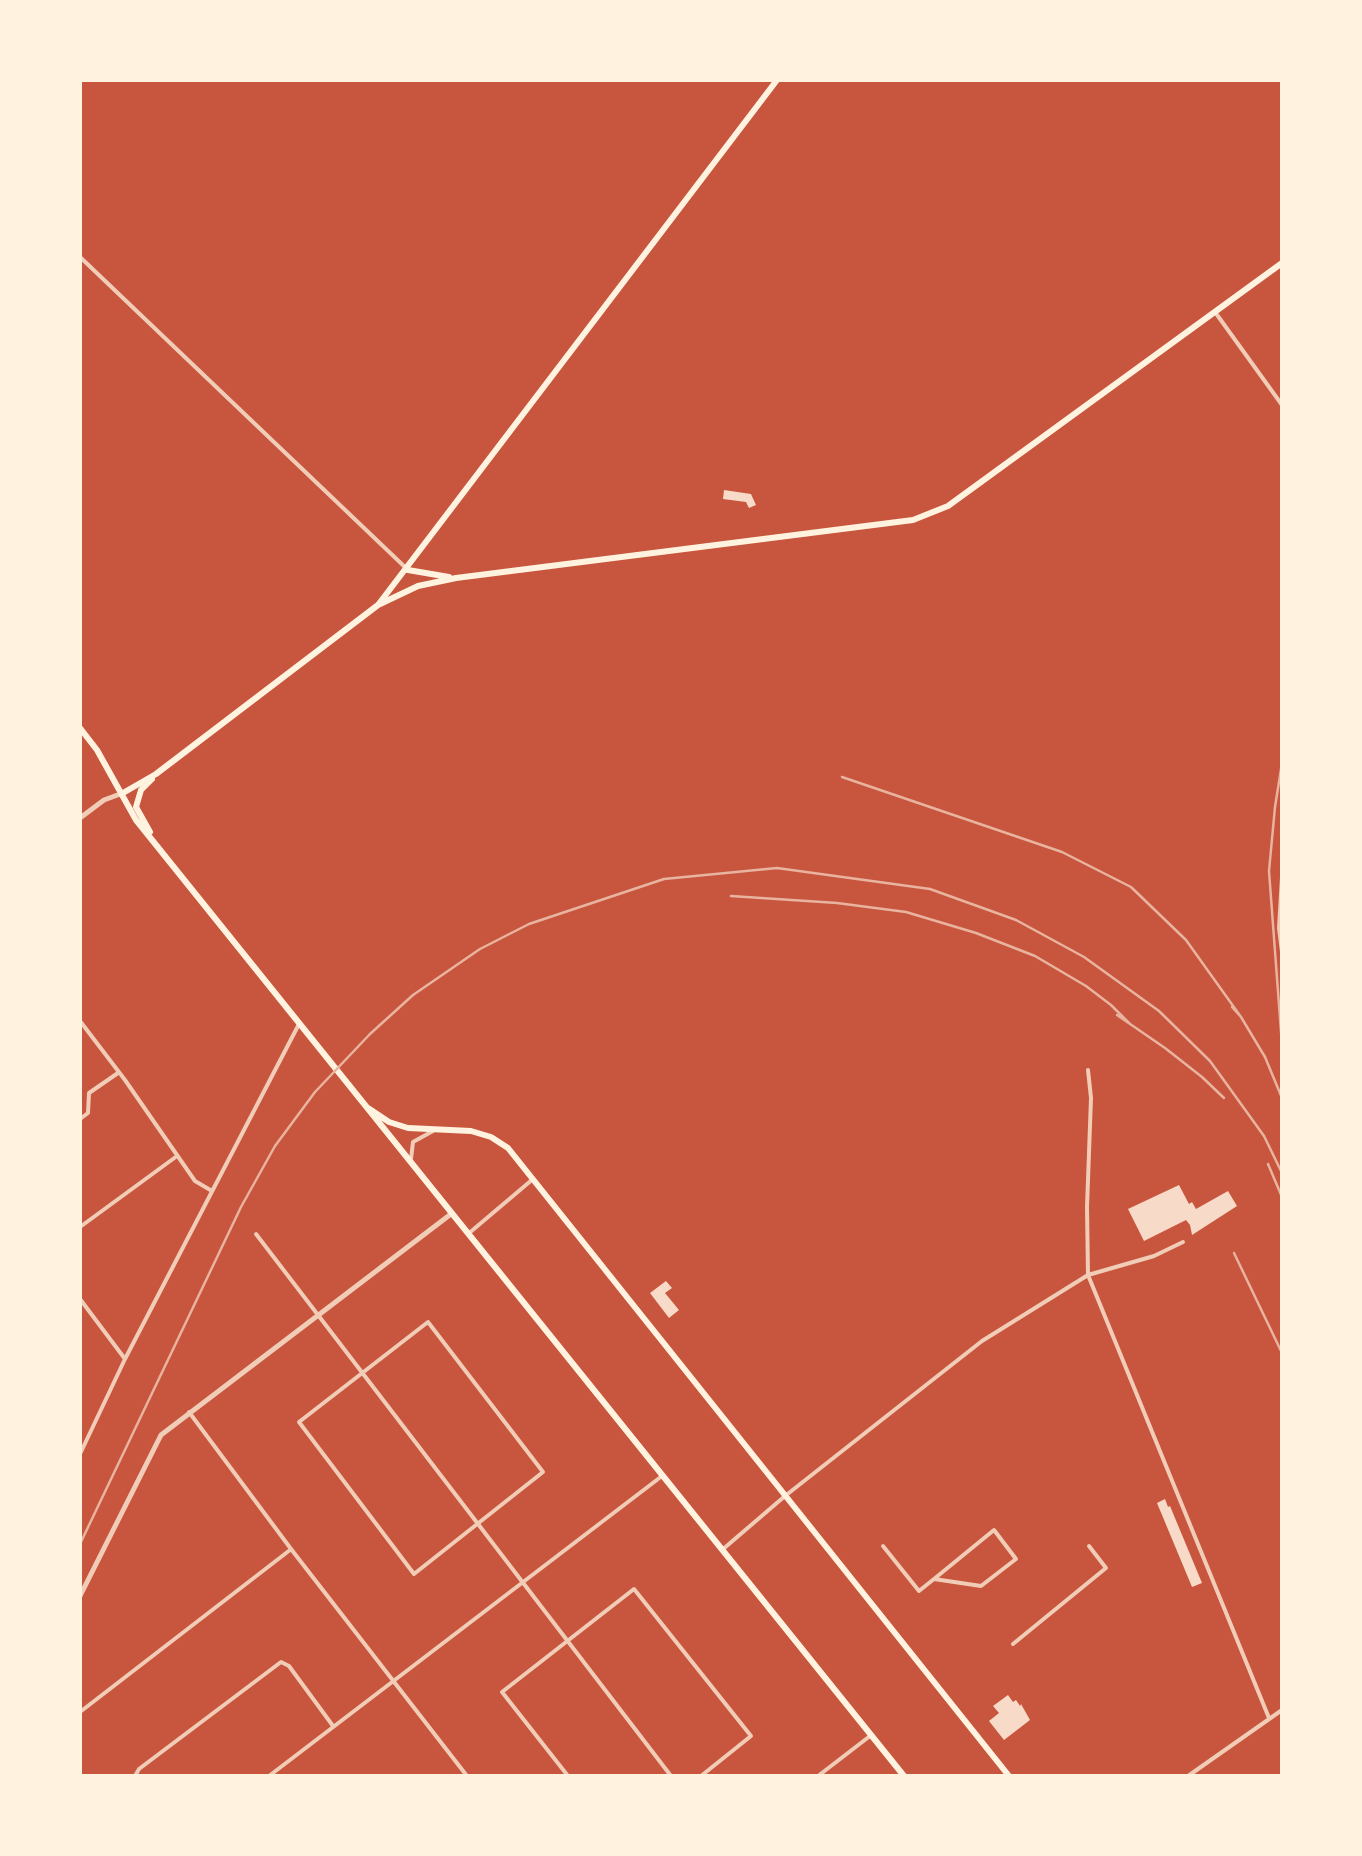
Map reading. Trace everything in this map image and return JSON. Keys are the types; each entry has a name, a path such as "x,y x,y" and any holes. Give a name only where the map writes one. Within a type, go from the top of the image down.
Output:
{"main road":[{"path":"378,605 777,80"},
{"path":"123,793 156,774 378,605 418,586 913,520 948,506 1282,263"},
{"path":"407,569 456,578"},
{"path":"80,728 98,750 136,820 904,1776"},
{"path":"156,774 141,790 136,807 162,853"},
{"path":"362,1104 389,1122 408,1128 471,1131 492,1137 508,1148 1009,1776"}],"street":[{"path":"80,256 407,569"},
{"path":"1216,312 1282,405"},
{"path":"80,818 104,800 123,793"},
{"path":"1282,877 1282,952"},
{"path":"80,1022 195,1181 212,1192"},
{"path":"80,1453 299,1024"},
{"path":"1088,1070 1088,1275 1270,1718"},
{"path":"80,1119 88,1113 89,1093 119,1072"},
{"path":"411,1164 413,1142 438,1129"},
{"path":"80,1227 178,1156"},
{"path":"468,1234 532,1179"},
{"path":"80,1596 161,1435 450,1214"},
{"path":"256,1234 672,1776"},
{"path":"722,1550 982,1341 1088,1275 1154,1256 1183,1242"},
{"path":"80,1299 126,1359"},
{"path":"428,1322 543,1472 479,1524 414,1574 299,1422 428,1322"},
{"path":"190,1412 467,1776"},
{"path":"269,1776 662,1476"},
{"path":"883,1546 919,1590 994,1530 1016,1559 982,1586 934,1579"},
{"path":"1012,1644 1106,1568 1089,1546"},
{"path":"80,1712 292,1549"},
{"path":"568,1776 502,1692 634,1589 751,1736 701,1776"},
{"path":"135,1776 139,1769 281,1662 333,1726"},
{"path":"1188,1776 1282,1710"},
{"path":"818,1776 871,1735"}],"building":[{"path":"724,490 751,494 756,505 749,508 746,502 723,499"},
{"path":"1179,1185 1196,1209 1228,1191 1237,1206 1192,1235 1186,1220 1144,1241 1128,1209"},
{"path":"666,1281 672,1288 665,1293 679,1310 669,1318 650,1293"},
{"path":"1165,1499 1202,1583 1192,1587 1157,1503"},
{"path":"1008,1695 1021,1704 1030,1720 1004,1740 989,1721 999,1713 993,1706"}],"railway":[{"path":"1282,763 1269,871 1282,1045"},
{"path":"842,777 1062,852 1131,887 1186,940 1241,1017"},
{"path":"80,1544 241,1207 275,1146 315,1092 413,995 480,949 529,924 664,879 777,868 930,889 1016,920 1084,957 1159,1011 1210,1061 1264,1136 1282,1173"},
{"path":"731,896 906,912 976,933 1035,956 1086,986 1130,1024"},
{"path":"1232,1007 1265,1057 1282,1098"},
{"path":"1117,1015 1165,1048 1224,1098"},
{"path":"1268,1164 1282,1197"},
{"path":"1234,1253 1282,1353"}]}
